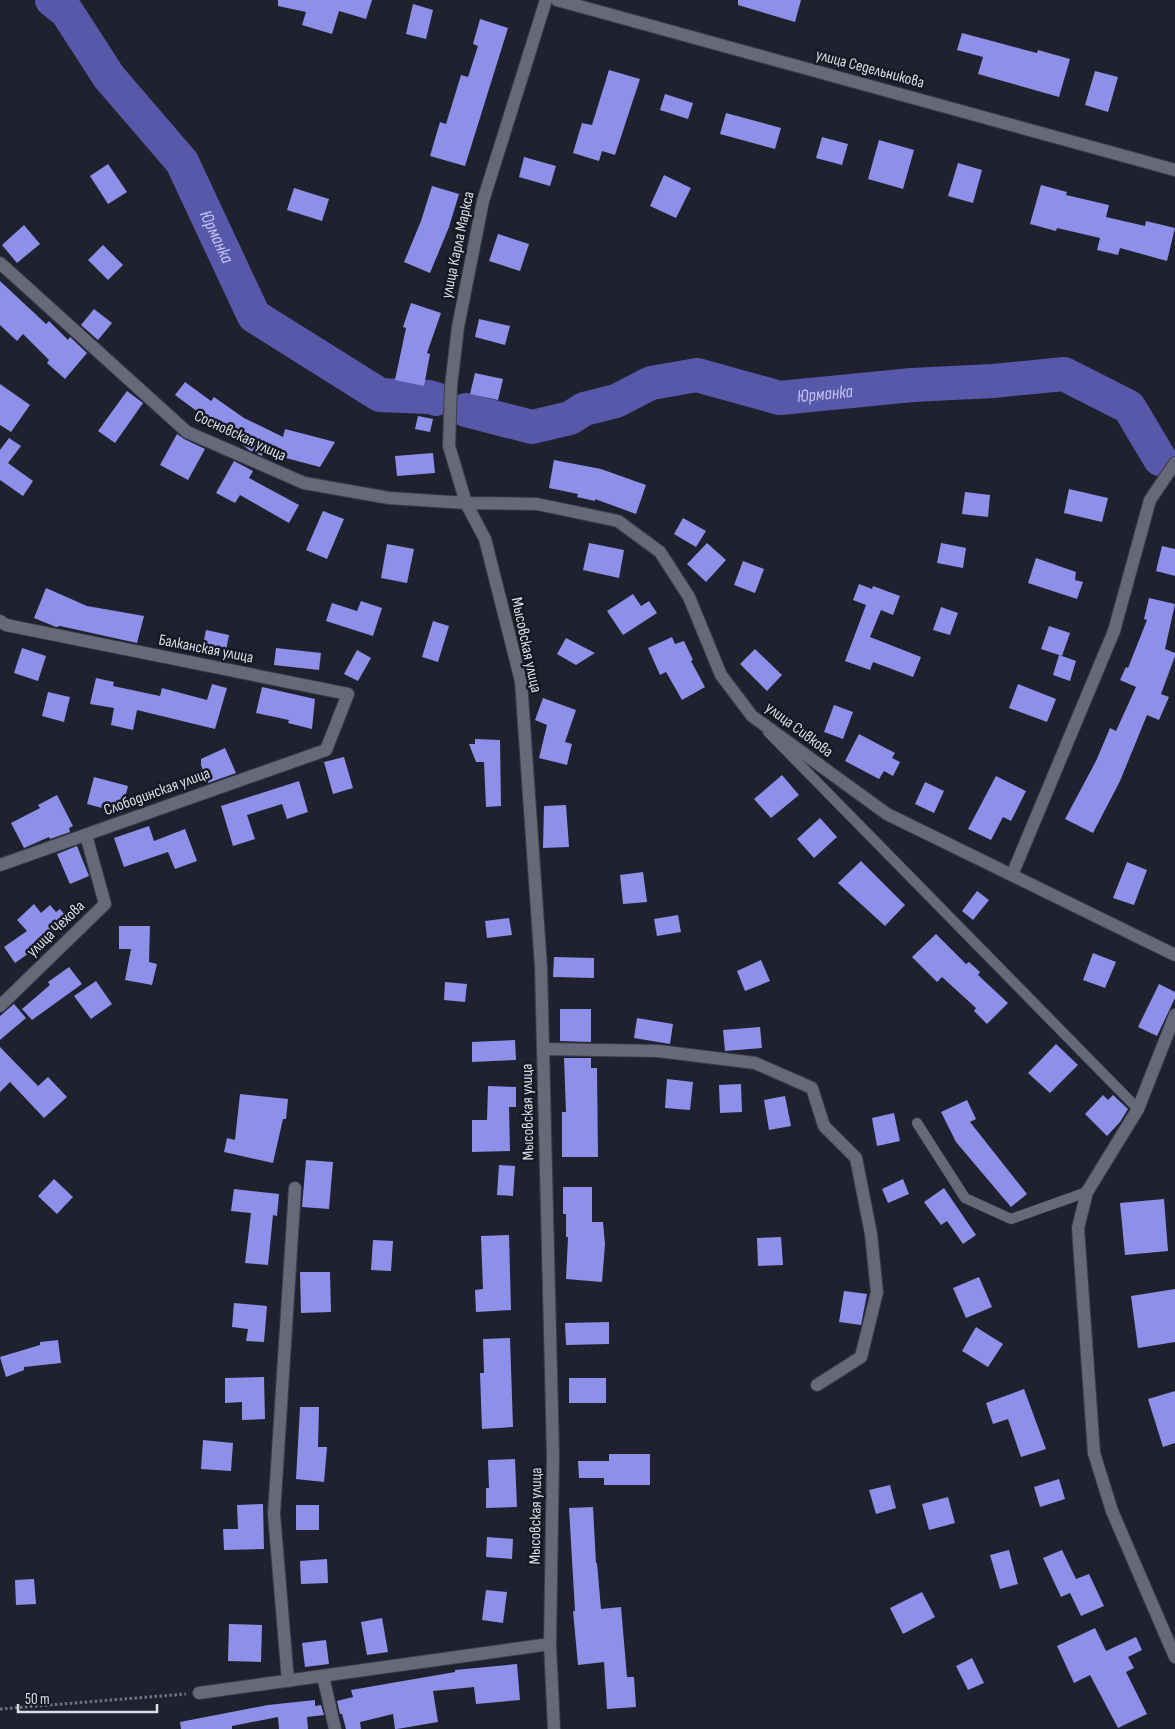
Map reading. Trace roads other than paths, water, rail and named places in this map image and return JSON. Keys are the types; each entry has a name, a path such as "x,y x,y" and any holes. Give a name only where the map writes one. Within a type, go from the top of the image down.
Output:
{"street":[{"name":"улица Карла Маркса","path":"466,504 450,446 451,386 458,327 483,201 546,0"},
{"name":"улица Седельникова","path":"556,0 1175,170"},
{"name":"Сосновская улица","path":"0,263 187,432 304,483 389,498 466,504"},
{"path":"1012,875 1114,631 1150,500 1175,464"},
{"name":"улица Сивкова","path":"466,504 537,504 618,520 660,552 689,597 721,675 752,716 887,814 1175,955"},
{"name":"Мысовская улица","path":"466,504 485,539 521,681 541,967 553,1455 550,1644 554,1729"},
{"name":"Балканская улица","path":"0,621 6,626 348,694 326,750"},
{"name":"Слободинская улица","path":"0,865 326,750"},
{"name":"улица Чехова","path":"0,1006 105,904 86,835"},
{"path":"1175,1015 1138,1110 1087,1192 1078,1228 1094,1452 1112,1511 1175,1657"},
{"path":"543,1048 658,1051 754,1063 812,1088 824,1126 856,1158 871,1234 877,1292 861,1357 817,1385"},
{"path":"288,1681 274,1514 295,1188"},
{"path":"199,1694 550,1644"},
{"path":"323,1676 335,1729"}],"lane":[{"path":"752,716 1138,1110"},
{"path":"917,1123 965,1198 1011,1219 1087,1192"}],"waterway":[{"name":"Юрманка","path":"52,0 67,12 109,77 182,162 254,316 380,395 436,399"},
{"name":"Юрманка","path":"466,410 532,427 570,418 584,409 616,401 651,383 697,375 780,398 912,385 993,381 1064,374 1129,407 1160,459"}]}
